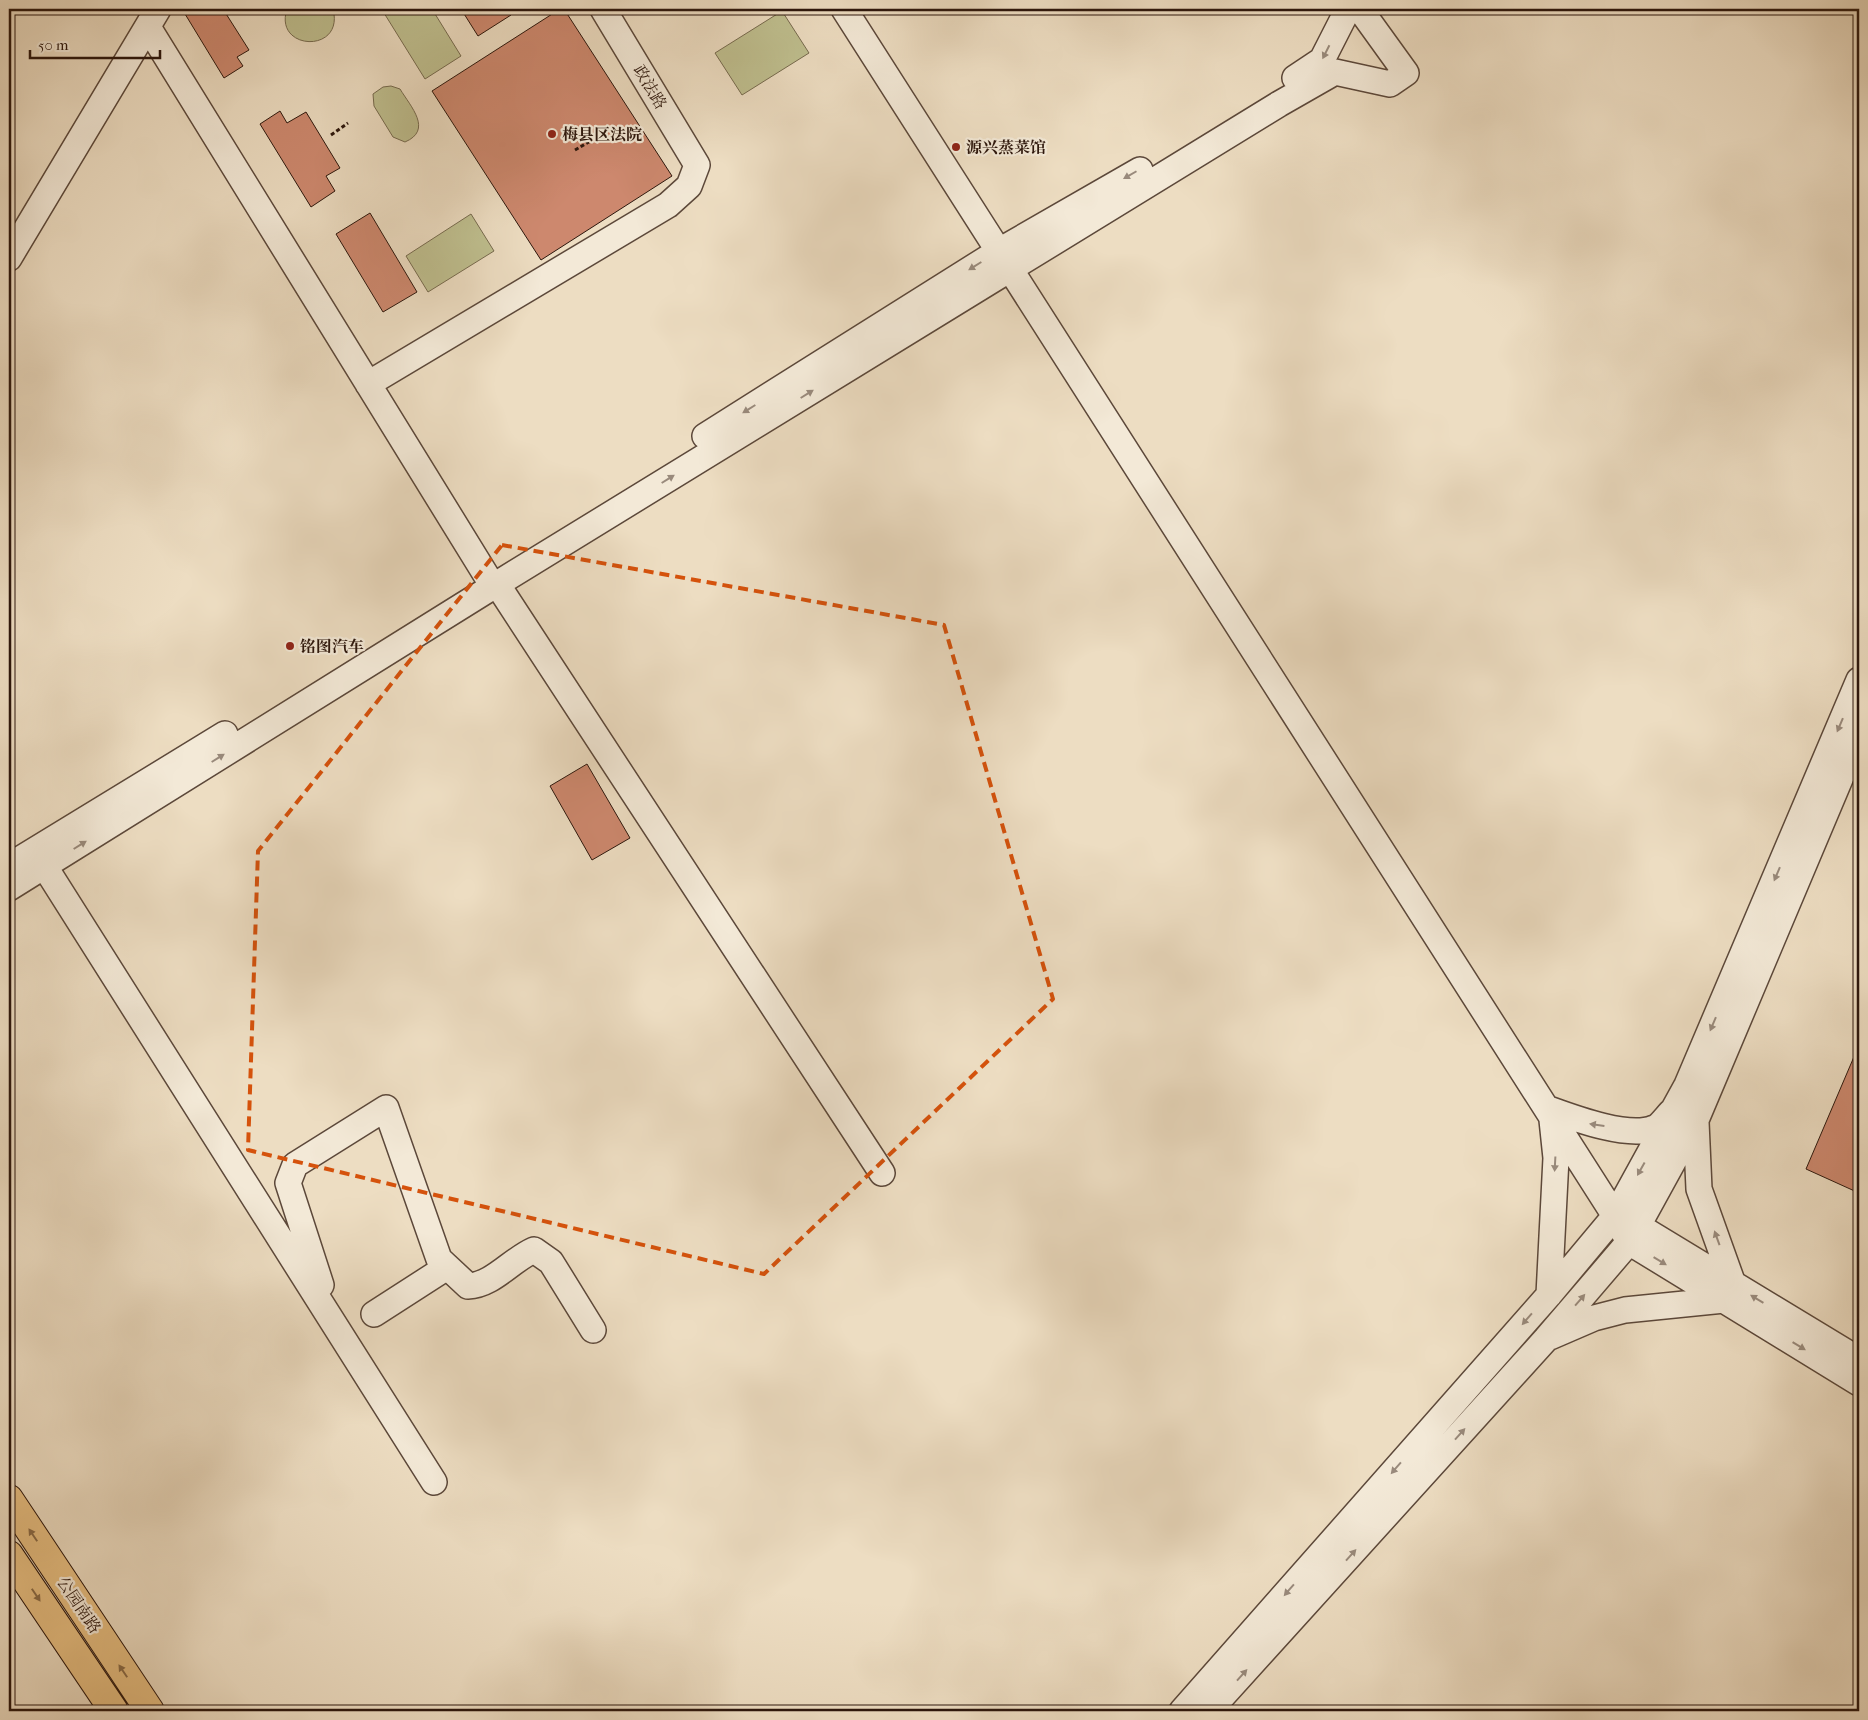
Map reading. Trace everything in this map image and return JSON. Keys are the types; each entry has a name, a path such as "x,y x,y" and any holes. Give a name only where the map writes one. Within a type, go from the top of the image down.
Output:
{"main road":[{"name":"公园南路","path":"9,1499 150,1711"},
{"name":"公园南路","path":"9,1555 114,1711"}],"street":[{"name":"政法路","path":"368,384 668,205 689,186 697,165 603,9"},
{"path":"844,9 1615,1216 1634,1234 1728,1292 1859,1382"},
{"path":"9,888 492,579 1270,95 1322,60 1348,9"},
{"path":"1004,260 1335,72 1390,84 1406,73 1362,12 1364,9"},
{"path":"9,258 153,18 368,384 492,579 882,1173"},
{"path":"9,866 492,579"},
{"path":"1182,1711 1549,1295 1615,1216 1687,1085 1859,680"},
{"path":"1209,1711 1546,1339 1634,1234 1696,1120 1859,734"},
{"path":"45,866 434,1482"},
{"path":"321,1285 288,1183 295,1165 386,1108 439,1259 468,1286 481,1285 523,1254 534,1250 552,1262 594,1330"},
{"path":"1549,1111 1587,1123 1636,1130 1654,1128 1673,1111"},
{"path":"1549,1111 1556,1158 1549,1295"},
{"path":"1696,1120 1699,1189 1728,1292"},
{"path":"374,1314 447,1267"},
{"path":"1546,1339 1594,1318 1625,1310 1728,1292 1859,1360"}],"path":[{"path":"331,135 348,123"},
{"path":"574,150 599,136"}],"highlighted area":[{"path":"502,545 944,625 1053,999 764,1274 248,1150 258,851"}],"green space":[{"path":"287,9 333,9 334,24 329,34 320,40 309,42 299,39 290,33 285,23"},
{"path":"390,9 432,9 461,56 425,79 384,13"},
{"path":"782,11 809,53 742,95 715,53"},
{"path":"391,86 400,89 414,111 419,125 418,131 405,142 393,137 374,106 373,94 383,87"},
{"path":"471,214 494,251 428,292 406,256"}],"building":[{"path":"182,9 223,9 249,50 237,57 243,66 224,78"},
{"path":"461,9 507,9 511,15 478,36"},
{"name":"梅县区法院","path":"560,9 564,9 672,176 541,260 432,91"},
{"path":"280,111 287,123 306,112 340,168 326,176 335,191 311,207 260,124"},
{"path":"370,213 417,292 383,312 336,234"},
{"path":"587,764 630,838 592,860 550,786"},
{"path":"1859,1045 1859,1193 1806,1169"}],"place":[{"name":"梅县区法院","path":"552,134"},
{"name":"源兴蒸菜馆","path":"956,147"},
{"name":"铭图汽车","path":"290,646"}]}
